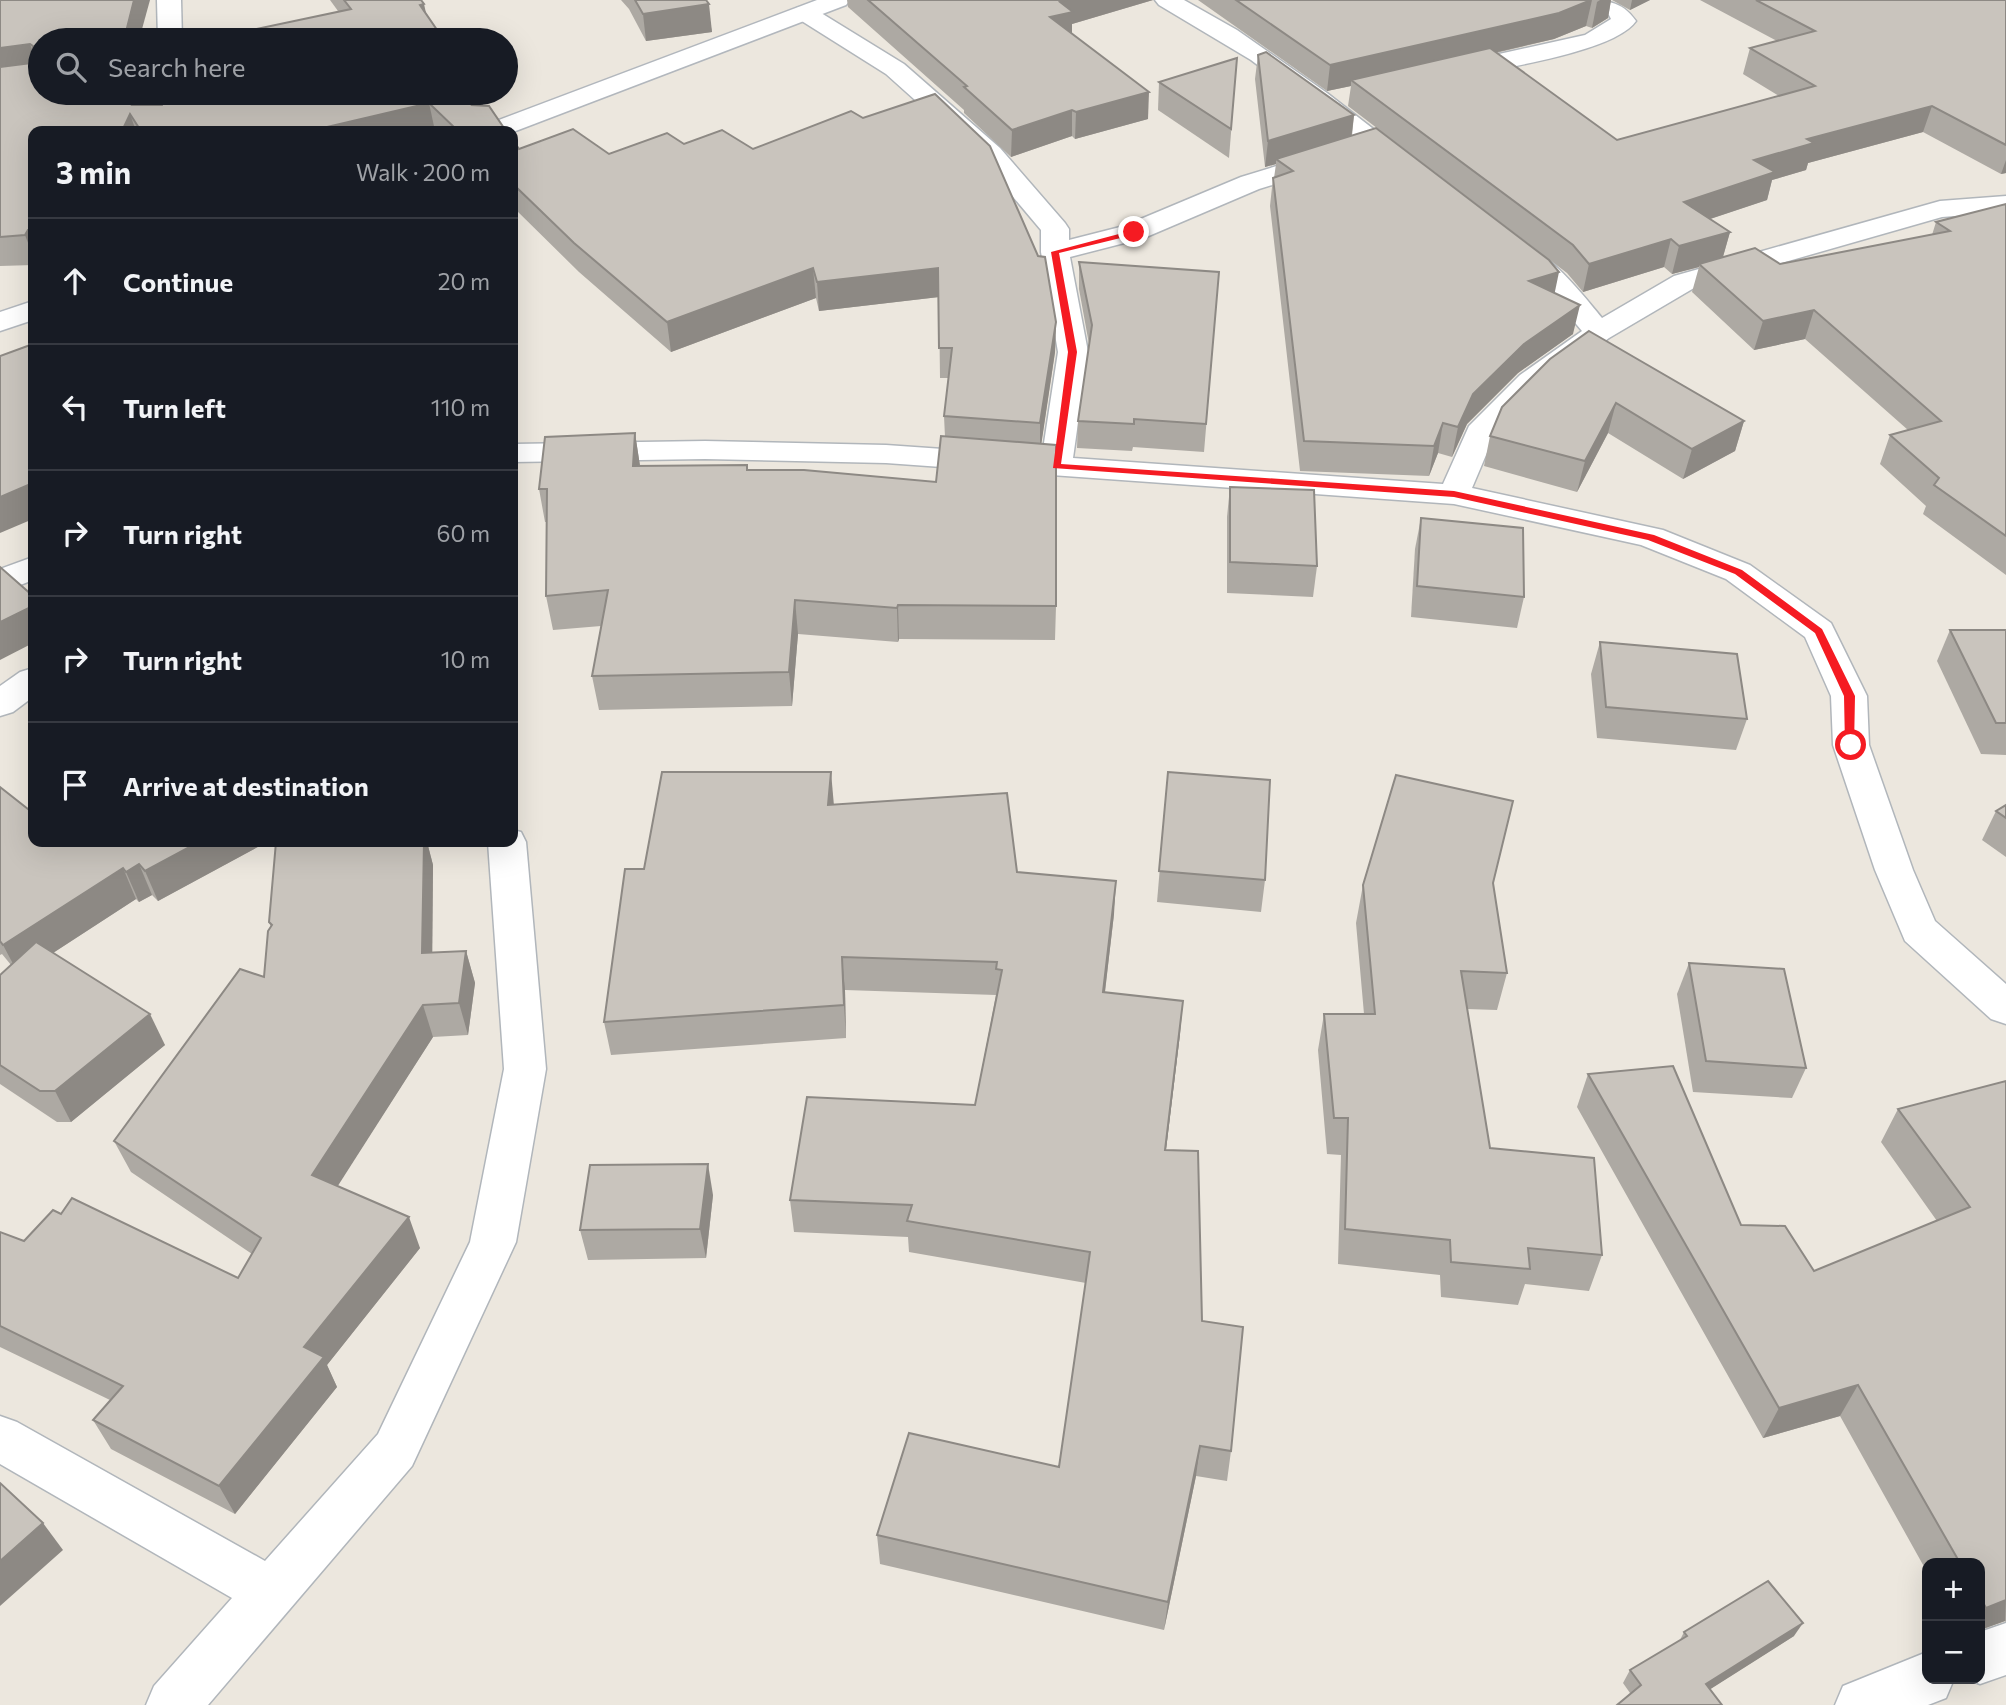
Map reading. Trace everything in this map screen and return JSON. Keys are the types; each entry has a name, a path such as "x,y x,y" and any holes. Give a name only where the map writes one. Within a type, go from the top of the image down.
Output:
{"street":[{"path":"505,126 838,0"},
{"path":"1167,0 1199,16 1322,102 1419,175"},
{"path":"1430,77 1593,40 1624,21 1618,10 1590,0"},
{"path":"172,28 177,5"},
{"path":"805,13 895,69 991,154 1055,229 1055,252 1073,352 1056,466"},
{"path":"1322,102 1349,95"},
{"path":"1055,252 1134,232 1250,183 1377,143"},
{"path":"1454,494 1480,433 1531,381 1599,332 1684,282 1940,209 2006,204"},
{"path":"1493,231 1555,281 1599,332"},
{"path":"0,313 28,310"},
{"path":"0,322 28,312"},
{"path":"518,453 705,450 858,453 1454,494 1651,537 1738,572 1819,631 1849,696 1851,745 1894,870 1919,930 2006,1008"},
{"path":"0,582 28,569"},
{"path":"0,704 28,684"},
{"path":"173,1705 395,1450 493,1242 525,1069 507,847"},
{"path":"0,1438 271,1592"},
{"path":"1985,1656 2006,1649"},
{"path":"1863,1705 1922,1681"}],"building":[{"path":"0,0 134,0 127,28 28,28 28,44 0,48"},
{"path":"344,0 421,0 424,4 420,5 436,28 261,28 351,9"},
{"path":"635,0 706,0 709,4 643,14"},
{"path":"868,0 1067,0 1060,2 1073,12 1050,17 1149,92 1076,112 1072,110 1012,130 964,87 967,86"},
{"path":"1236,0 1591,0 1559,13 1330,65"},
{"path":"1756,0 2006,0 2006,145 1932,106 1807,139 1814,143 1754,160 1775,172 1684,202 1730,232 1679,246 1671,239 1589,264 1573,245 1351,80 1490,48 1617,140 1815,86 1750,48 1815,31"},
{"path":"1266,52 1354,115 1268,141 1258,55"},
{"path":"1237,58 1231,129 1159,82"},
{"path":"28,63 28,105 420,105 331,126 138,126 130,114 124,126 28,126 28,230 25,235 0,237 0,67"},
{"path":"935,94 990,146 1038,256 1045,257 1056,322 1040,423 944,416 952,348 939,348 938,268 817,282 813,268 667,322 574,243 518,189 518,148 573,129 609,154 667,133 684,144 722,130 753,149 851,111 863,118"},
{"path":"431,105 489,106 503,126 453,126"},
{"path":"1376,128 1549,260 1559,272 1529,281 1580,305 1524,344 1473,394 1458,427 1443,423 1434,446 1304,441 1273,178 1293,171 1276,159"},
{"path":"2006,204 2006,536 1934,485 1939,478 1890,435 1941,421 1814,310 1763,321 1699,264 1755,248 1780,264 1950,231 1936,222"},
{"path":"1079,262 1219,272 1206,424 1134,419 1134,424 1078,421 1092,325"},
{"path":"1589,331 1744,421 1692,449 1616,403 1585,461 1490,436 1502,407 1550,359"},
{"path":"28,346 28,485 0,497 0,356"},
{"path":"635,433 633,466 747,465 747,470 804,470 936,482 941,436 1056,445 1056,606 898,605 897,608 795,600 789,672 592,676 608,590 546,596 547,489 539,489 545,437"},
{"path":"1230,487 1314,490 1317,566 1230,562"},
{"path":"1421,518 1523,528 1524,597 1417,586"},
{"path":"0,567 28,592 28,608 0,622"},
{"path":"1950,630 2006,630 2006,723 1996,723"},
{"path":"1600,642 1737,654 1747,719 1606,707"},
{"path":"662,772 831,772 828,805 1007,793 1017,872 1116,881 1103,992 1183,1001 1165,1150 1198,1151 1202,1321 1243,1327 1231,1451 1200,1446 1168,1602 877,1535 909,1433 1059,1467 1090,1252 907,1221 912,1205 790,1200 807,1097 975,1105 1002,970 996,969 997,962 842,957 844,1005 604,1022 625,869 644,869"},
{"path":"1168,772 1270,780 1265,880 1159,871"},
{"path":"1396,775 1513,801 1493,883 1507,973 1461,971 1490,1148 1594,1158 1602,1255 1528,1248 1530,1269 1451,1262 1450,1240 1345,1229 1348,1118 1334,1118 1324,1014 1375,1014 1363,885"},
{"path":"0,787 28,809 28,847 190,847 145,871 139,864 126,872 123,868 3,945 0,941"},
{"path":"2006,805 2006,818 1996,811"},
{"path":"276,847 424,847 422,953 466,951 459,1003 423,1005 312,1175 409,1217 304,1347 324,1357 219,1486 93,1420 123,1386 0,1326 0,1232 24,1241 53,1210 61,1214 72,1198 238,1278 261,1238 114,1141 240,969 264,977 268,931 272,925 269,922"},
{"path":"36,942 150,1014 55,1091 40,1091 0,1065 0,975"},
{"path":"1689,963 1784,969 1806,1068 1706,1061"},
{"path":"1673,1066 1741,1225 1785,1226 1814,1271 1970,1207 1898,1109 2006,1081 2006,1600 1986,1608 1985,1558 1957,1558 1858,1385 1779,1408 1588,1074"},
{"path":"708,1164 700,1229 580,1230 590,1165"},
{"path":"0,1483 43,1523 0,1561"},
{"path":"1768,1581 1803,1623 1706,1684 1722,1705 1617,1705 1641,1685 1630,1670 1687,1636 1684,1632"}],"route":[{"path":"1134,232 1055,252 1073,352 1056,466 1454,494 1651,537 1738,572 1819,631 1849,696 1851,745"}]}
